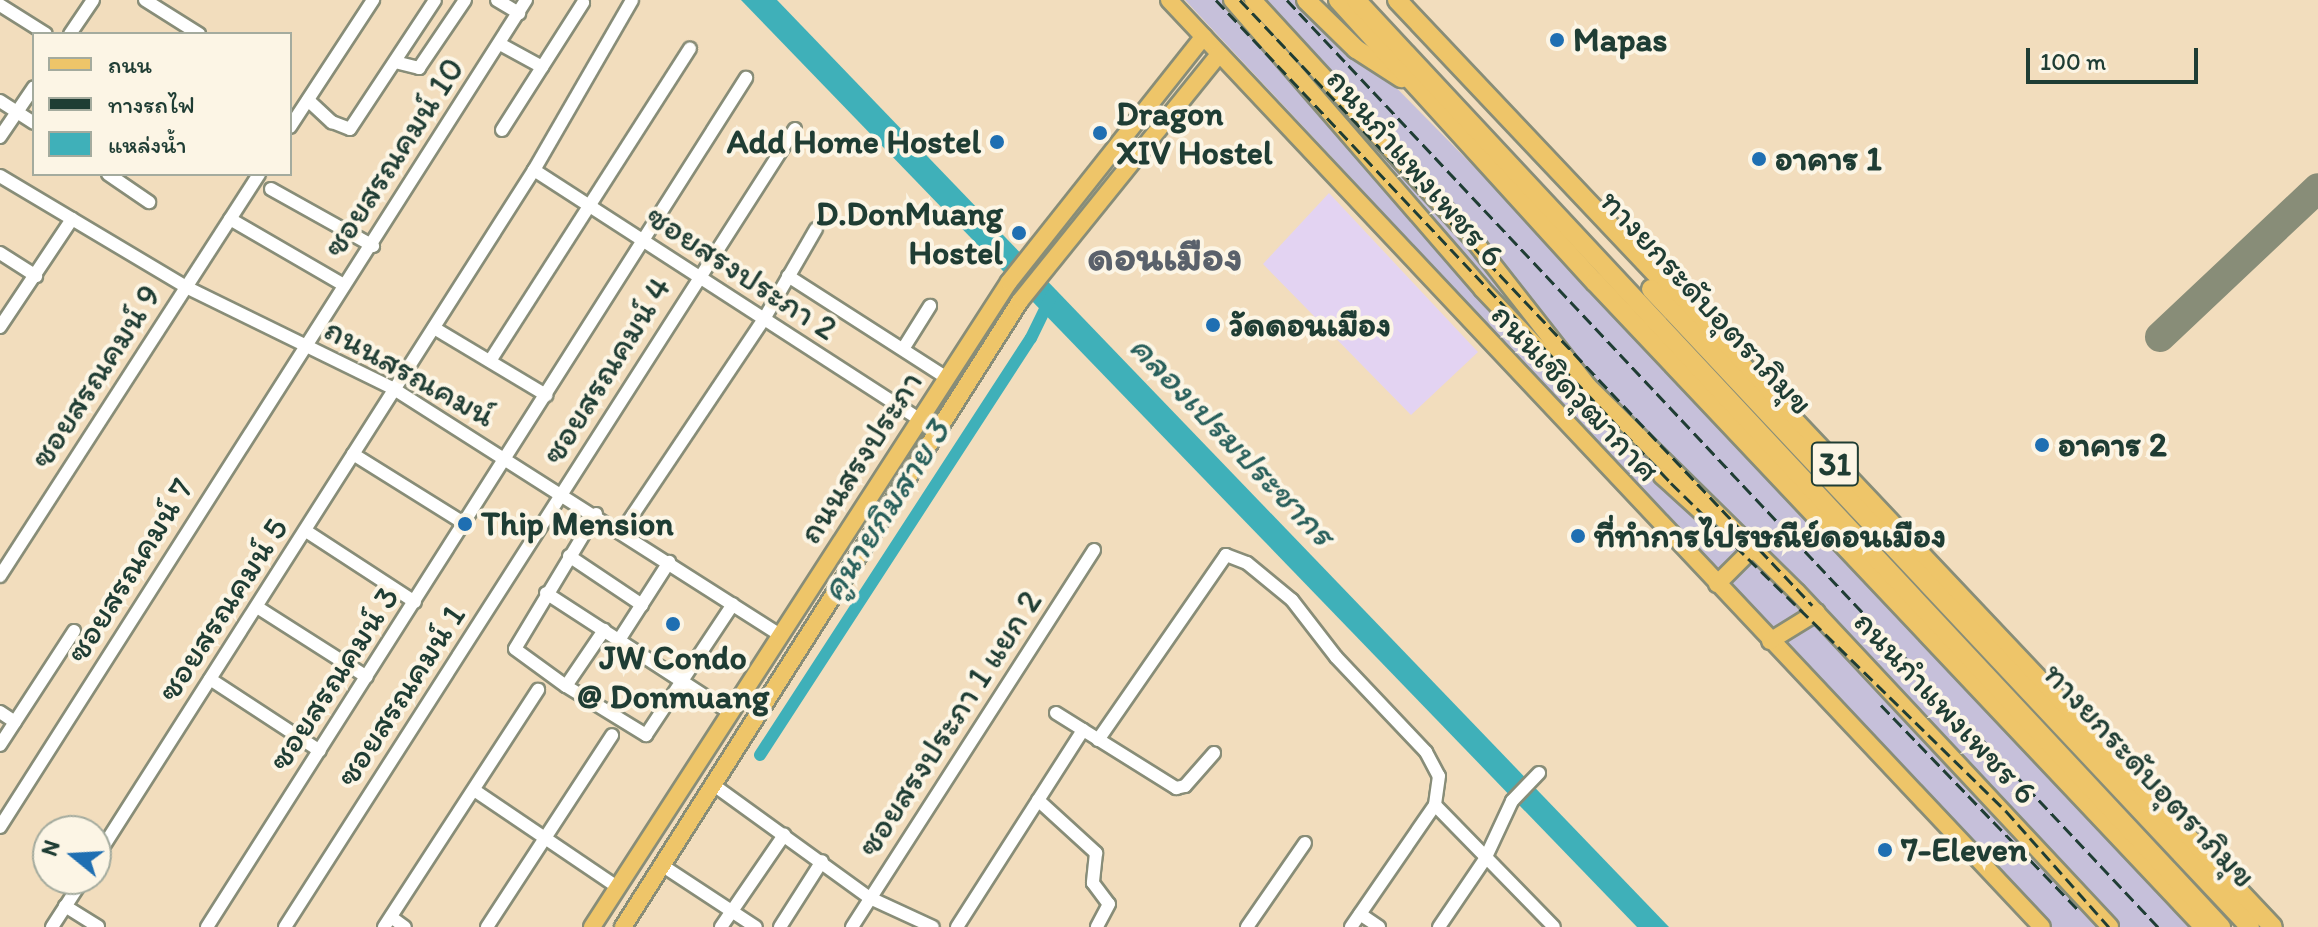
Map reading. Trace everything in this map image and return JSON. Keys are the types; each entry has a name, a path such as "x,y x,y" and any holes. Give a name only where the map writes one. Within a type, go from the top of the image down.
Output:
{"highway":[{"path":"1306,0 1356,49 1413,84"},
{"path":"1323,0 1413,84"},
{"name":"31","path":"1338,0 1413,84 2204,927"},
{"name":"ทางยกระดับอุตราภิมุข","path":"1356,0 2221,927"},
{"name":"ทางยกระดับอุตราภิมุข","path":"1383,0 2250,927"},
{"name":"31","path":"1397,0 2273,927"}],"main road":[{"name":"ถนนเชิดวุฒากาศ","path":"1169,0 2042,927"},
{"name":"ถนนกำแพงเพชร 6","path":"1232,0 1482,289 1688,505 1733,534"},
{"name":"ถนนกำแพงเพชร 6","path":"1253,0 1472,238 1588,386 1733,534 1817,612 2110,927"},
{"name":"ถนนสรงประภา","path":"592,927 1009,282 1203,37"},
{"name":"ถนนสรงประภา","path":"630,924 663,866 1020,301 1059,248 1219,54"},
{"path":"1717,584 1751,550"},
{"path":"1770,641 1817,612"}],"street":[{"path":"71,32 93,0"},
{"path":"145,0 196,32"},
{"path":"292,124 373,0"},
{"path":"308,100 332,122 350,129 435,0"},
{"path":"395,62 419,68 465,0"},
{"path":"497,0 519,13"},
{"name":"ซอยสรณคมน์ 10","path":"306,344 373,246 526,0"},
{"name":"ซอยสรณคมน์ 5","path":"112,833 534,170 632,0"},
{"path":"502,130 583,3"},
{"path":"0,5 43,32"},
{"path":"500,44 542,67"},
{"path":"490,361 690,48"},
{"name":"ซอยสรณคมน์ 3","path":"207,927 507,459 746,78"},
{"path":"0,137 32,90"},
{"path":"0,101 32,122"},
{"name":"ซอยสรณคมน์ 4","path":"563,494 698,276 795,129"},
{"name":"ซอยสรงประภา 2","path":"534,170 920,420"},
{"name":"ถนนสรณคมน์","path":"0,176 186,287 394,389 596,514 781,636"},
{"path":"111,176 149,202"},
{"name":"ซอยสรณคมน์ 9","path":"0,576 258,176"},
{"path":"271,189 373,246"},
{"path":"0,327 72,219"},
{"path":"230,219 344,285"},
{"path":"622,531 764,319 816,229"},
{"path":"0,253 36,276"},
{"path":"788,276 947,378"},
{"path":"903,349 930,306"},
{"path":"434,328 546,395"},
{"name":"ซอยสรณคมน์ 7","path":"0,827 306,344"},
{"path":"353,454 465,524"},
{"name":"ซอยสรณคมน์ 1","path":"285,927 563,494"},
{"path":"596,514 515,649 566,686 646,735 733,604"},
{"path":"306,531 415,602"},
{"name":"ซอยสรงประภา 1 แยก 2","path":"852,927 1094,550"},
{"path":"1098,740 1226,555 1267,575 1336,657 1426,752 1439,776 1435,805 1351,927"},
{"path":"569,556 642,605"},
{"path":"619,640 669,562"},
{"path":"546,593 731,713"},
{"path":"257,607 367,677"},
{"path":"566,686 604,630"},
{"path":"0,745 74,631"},
{"path":"210,679 320,751"},
{"path":"405,927 388,922 538,690"},
{"path":"0,712 15,722"},
{"path":"1056,713 1179,789 1214,753"},
{"path":"964,924 1083,730"},
{"path":"487,927 612,735"},
{"path":"1439,927 1485,859 1512,801 1535,776"},
{"path":"715,786 870,898 933,927"},
{"path":"474,790 617,887"},
{"path":"1038,800 1096,853 1093,883 1109,904 1097,927"},
{"path":"1435,805 1548,924"},
{"path":"721,927 784,835"},
{"path":"1247,927 1305,843"},
{"path":"780,927 822,861"},
{"path":"663,866 756,927"},
{"path":"52,927 72,895"},
{"path":"65,906 98,927"},
{"path":"1360,914 1379,927"}],"shaded area":[{"path":"1185,0 1310,0 1550,244 2192,927 2051,927"},
{"path":"1329,193 1478,352 1411,415 1263,264"}],"water":[{"path":"741,0 777,0 1669,927 1637,927"}],"waterway":[{"name":"คูนายกิมสาย 3","path":"760,755 1031,338 1052,295"}],"taxiway":[{"path":"2160,337 2318,188"}],"railway":[{"path":"1216,0 1671,483 2006,811 2109,927"},
{"path":"1240,0 1812,605"},
{"path":"1287,0 2158,927"},
{"path":"1881,705 2080,912"}],"place":[{"name":"Mapas","path":"1557,40"},
{"name":"Dragon XIV Hostel","path":"1100,133"},
{"name":"Add Home Hostel","path":"997,142"},
{"name":"อาคาร 1","path":"1759,159"},
{"name":"D.DonMuang Hostel","path":"1019,233"},
{"name":"วัดดอนเมือง","path":"1213,325"},
{"name":"อาคาร 2","path":"2042,445"},
{"name":"Thip Mension","path":"465,524"},
{"name":"ที่ทำการไปรษณีย์ดอนเมือง","path":"1578,536"},
{"name":"JW Condo @ Donmuang","path":"673,624"},
{"name":"7-Eleven","path":"1885,850"}],"district":[{"name":"ดอนเมือง","path":"1165,256"}],"water label":[{"name":"คลองเปรมประชากร","path":"1233,440"}]}
